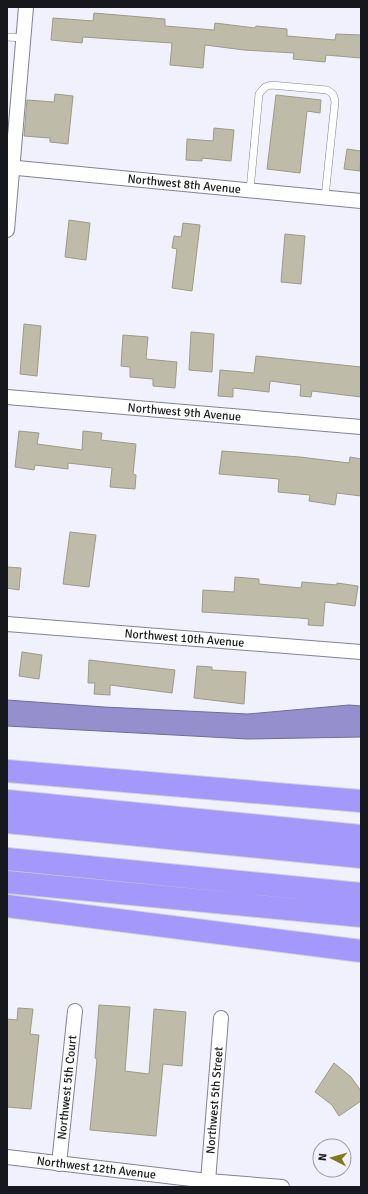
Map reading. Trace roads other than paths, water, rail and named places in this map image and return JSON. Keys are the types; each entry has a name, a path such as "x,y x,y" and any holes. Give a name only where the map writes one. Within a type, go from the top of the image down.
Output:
{"highway":[{"path":"7,771 361,801"},
{"path":"7,801 361,836"},
{"path":"7,822 361,857"},
{"path":"7,859 361,894"},
{"path":"7,882 361,916"},
{"path":"7,906 356,949"}],"street":[{"path":"7,230 10,167 26,7"},
{"name":"Northwest 8th Avenue","path":"10,167 361,200"},
{"name":"Northwest 9th Avenue","path":"7,397 361,426"},
{"name":"Northwest 10th Avenue","path":"7,624 361,652"},
{"name":"Northwest 5th Court","path":"59,1164 75,1011"},
{"name":"Northwest 5th Street","path":"208,1181 221,1018"},
{"name":"Northwest 12th Avenue","path":"7,1157 208,1181 282,1187"}],"lane":[{"path":"7,37 24,38"},
{"path":"250,190 259,94 261,90 271,85 327,90 334,96 335,102 325,197"}]}
